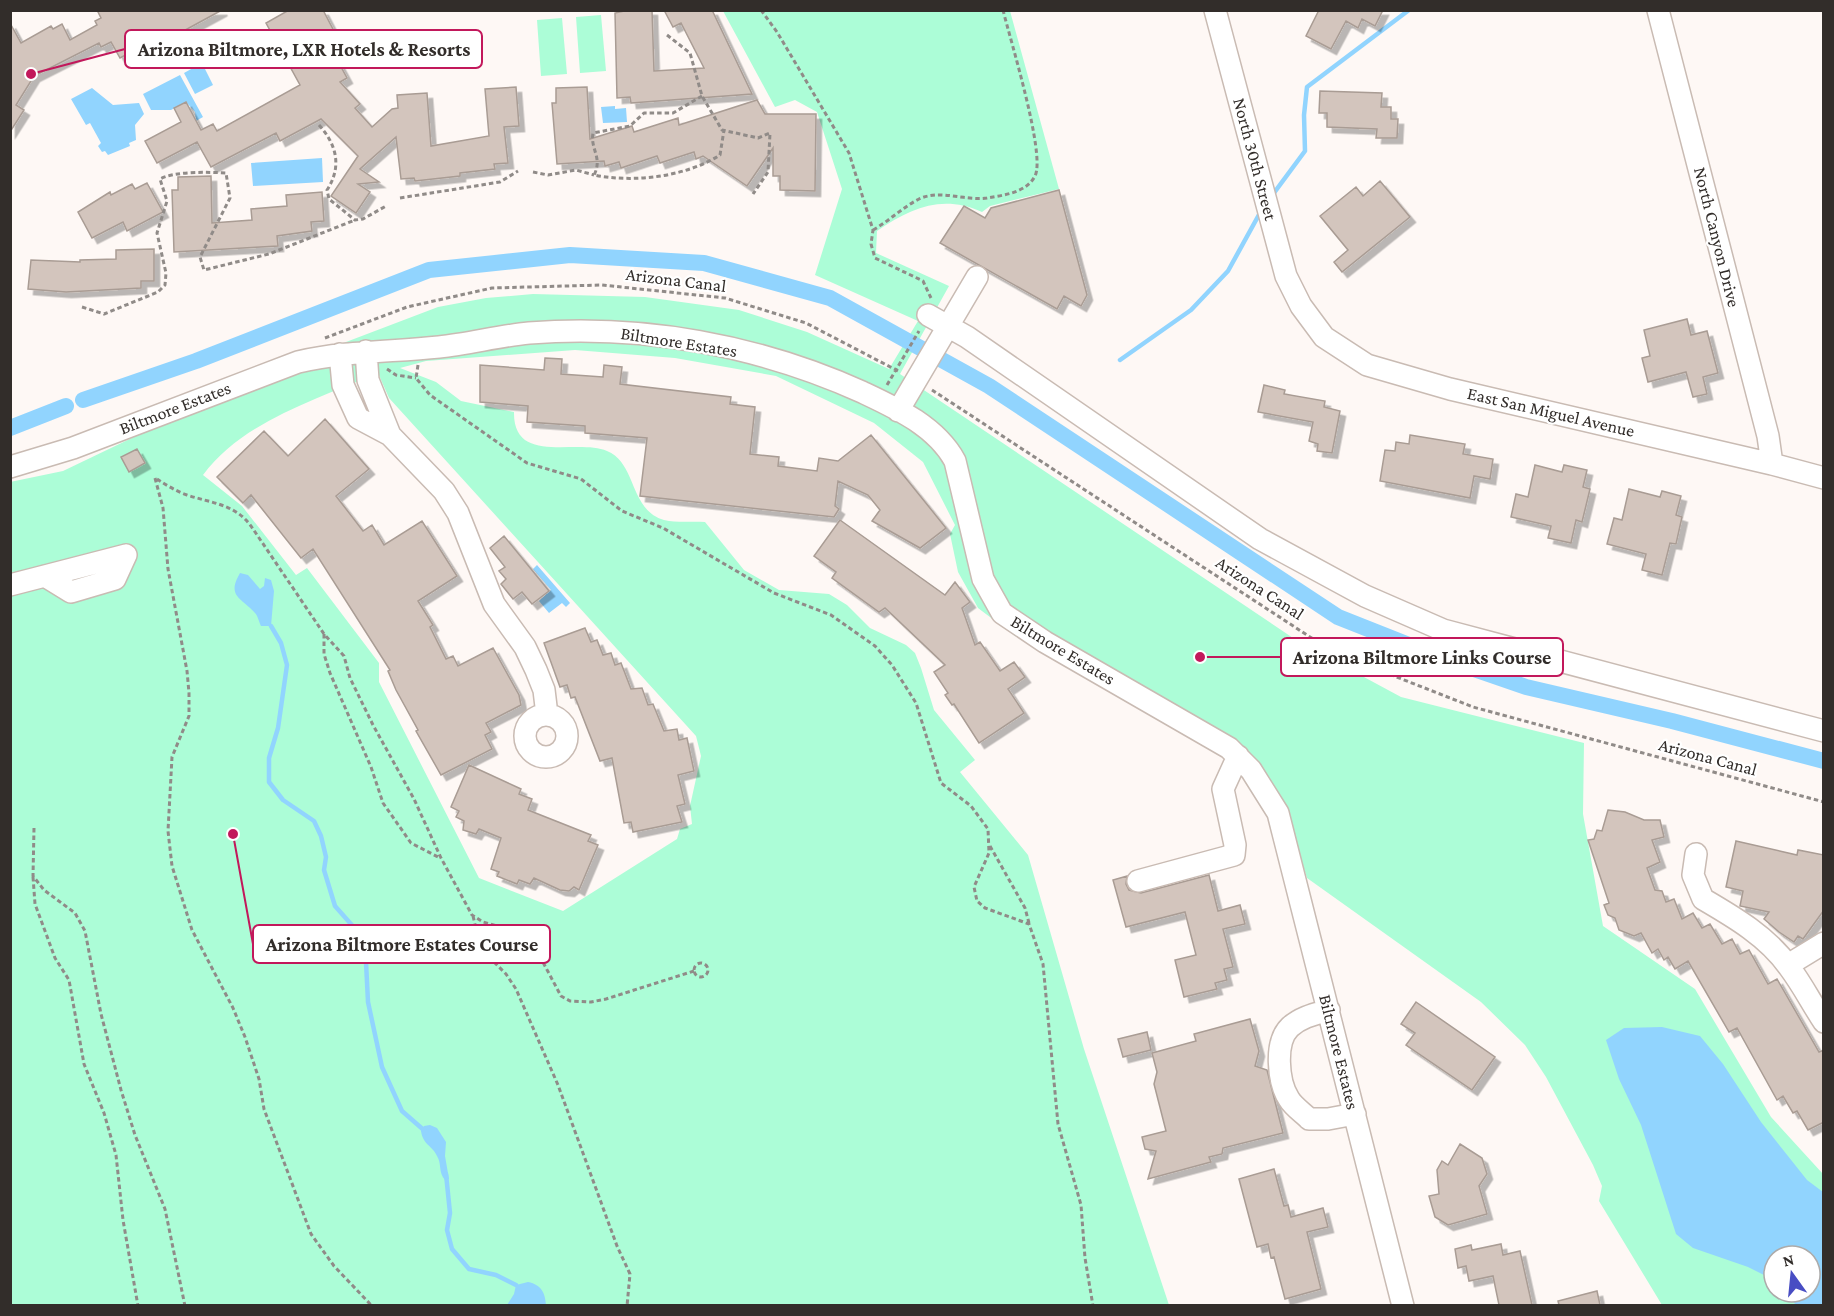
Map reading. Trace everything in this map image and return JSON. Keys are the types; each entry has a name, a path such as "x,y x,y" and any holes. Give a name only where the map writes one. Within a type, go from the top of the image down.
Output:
{"street":[{"name":"North 30th Street","path":"1215,10 1286,276 1301,306"},
{"name":"North Canyon Drive","path":"1658,10 1768,436 1772,464"},
{"path":"898,411 912,373 945,330 977,277"},
{"name":"East San Miguel Avenue","path":"1301,306 1324,337 1367,364 1450,389 1824,478"},
{"path":"926,319 945,330 967,336 1260,539 1365,597 1443,630 1824,731"},
{"name":"Biltmore Estates","path":"10,467 73,448 273,370 340,354 439,347 555,332 612,331 718,344 780,361 854,389 898,411 932,432 947,448 955,461 983,579 1002,613 1045,642 1209,735 1239,756 1264,788 1278,813 1403,1305"},
{"path":"366,351 368,380 390,435"},
{"path":"340,354 343,385 358,418 390,435 444,491 458,513 494,604 525,647 537,670 544,690 547,715"},
{"path":"10,585 45,576"},
{"path":"1138,881 1234,855 1235,845 1223,789 1239,756"},
{"path":"1696,854 1694,874 1702,899 1749,928 1788,965 1824,1022"},
{"path":"1788,965 1824,943"},
{"path":"1329,1010 1304,1017 1289,1028 1283,1037 1278,1063 1289,1099 1309,1119 1328,1119 1355,1114"}],"path":[{"path":"761,10 777,32 849,153 873,230 871,244 875,258 915,277 928,288 931,305 912,373 897,370"},
{"path":"873,230 920,199 936,194 964,199 984,198 1021,190 1034,178 1039,165 1036,141 1003,10"},
{"path":"667,35 690,53 702,96 715,121 724,130 758,138 770,133 768,172 753,194"},
{"path":"594,175 599,158 591,142 593,133 630,126 644,113 673,113 702,96"},
{"path":"319,125 335,147 334,179 327,190 329,199 355,220"},
{"path":"533,172 548,175 576,170 609,178 661,176 702,166 720,155 724,130"},
{"path":"82,307 104,314 158,292 165,285 166,273 158,233 167,201 160,179 166,176 204,171 226,173 229,178 230,198 200,257 204,270 268,254 355,220 363,219 386,206"},
{"path":"400,198 500,182 518,171"},
{"name":"Arizona Canal","path":"425,303 492,288 602,285 725,298 807,323 897,370 912,373 1333,652 1473,707 1824,802"},
{"path":"384,367 396,375 416,378 430,395 527,463 581,479 622,511 663,528 774,593 820,609 863,636 885,656 916,703 941,783 975,811 988,829 989,853 974,887 977,901 985,908 1029,924"},
{"path":"372,1305 339,1272 311,1234 264,1109 259,1079 245,1037 233,1008 192,930 172,866 168,831 172,757 189,716 189,693 188,671 168,569 163,508 155,478 179,492 227,506 243,515 324,634 344,656 350,678 472,915 481,949 506,974 516,989 558,1084 617,1246 630,1274 627,1305"},
{"path":"324,634 324,654 330,673 371,767 383,803 411,843 441,858"},
{"path":"34,828 35,904 55,958 69,980 84,1064 114,1148 123,1220 138,1305"},
{"path":"989,845 1025,908 1043,964 1058,1124 1081,1205 1084,1258 1093,1305"},
{"path":"33,876 44,890 75,913 85,931 101,1014 121,1090 135,1135 165,1209 185,1305"},
{"path":"472,915 483,922 511,930 524,939 537,951 561,996 570,1001 591,1002 606,999 694,971 700,963 708,969 702,977 694,971"},
{"path":"476,927 483,922"}],"green space":[{"path":"723,11 1010,11 1059,189 990,206 982,212 954,204 927,206 902,216 877,231 876,253 949,286 900,374 1299,642 1401,697 1584,743 1583,814 1603,926 1695,989 1771,1117 1823,1174 1823,1305 1662,1305 1599,1201 1602,1186 1593,1165 1546,1077 1525,1045 1481,1002 1307,878 1283,803 1245,747 1115,671 1015,636 978,608 958,572 950,534 955,525 923,462 874,423 776,376 675,358 575,350 426,361 400,368 436,382 461,401 514,412 516,429 524,439 535,445 594,448 607,451 624,465 638,497 653,515 669,521 705,522 744,570 779,590 829,594 847,605 870,628 906,645 915,653 934,710 975,760 960,772 1028,855 1084,1049 1169,1305 11,1305 10,482 63,471 159,425 294,373 346,342 438,307 486,298 533,294 645,297 739,310 807,332 889,369 918,321 815,275 842,189 817,112 795,100 775,107","holes":["378,373 389,398 696,736 701,756 690,806 692,824 680,829 677,839 563,911 479,878 379,682 379,663 307,568 296,575 242,506 203,475 239,440 260,426 307,402"]},
{"path":"601,15 606,71 580,73 576,17"},
{"path":"562,18 567,74 541,76 537,20"}],"water":[{"path":"202,63 213,85 195,94 184,73"},
{"path":"180,75 203,117 196,121 195,112 186,102 171,110 151,110 143,94"},
{"path":"92,88 113,105 139,103 144,114 135,125 136,140 129,143 130,146 108,155 98,146 101,143 90,123 86,125 71,99"},
{"path":"615,106 615,109 626,108 627,122 603,123 601,107"},
{"path":"322,158 323,182 253,186 251,163"},
{"path":"537,565 570,603 566,607 562,603 549,613 539,601 551,590 533,569"},
{"path":"240,573 248,575 260,589 264,586 265,578 271,580 274,591 271,626 261,626 256,614 237,596 235,587"},
{"path":"1662,1027 1700,1036 1723,1064 1761,1122 1807,1180 1823,1192 1823,1305 1795,1304 1822,1304 1822,1244 1762,1244 1762,1274 1693,1248 1676,1234 1641,1125 1619,1079 1606,1040 1624,1028"},
{"path":"430,1125 437,1128 446,1142 445,1156 449,1179 445,1180 443,1177 437,1156 422,1136 421,1131 424,1126"},
{"path":"528,1282 537,1285 542,1290 546,1305 507,1305 514,1294 516,1285"}],"building":[{"path":"97,10 222,10 134,58 131,52 120,58 111,42 101,47 99,43 34,76 16,105 24,110 10,132 10,23 21,43 51,26 53,29 62,24 70,40 97,25 95,21 101,18"},
{"path":"289,10 323,10 336,35 327,41 347,78 340,82 360,104 355,108 372,127 392,109 398,108 397,95 427,93 431,146 489,136 485,89 516,87 519,126 504,127 508,163 494,164 495,169 460,173 460,176 415,181 414,178 401,179 396,137 360,169 379,182 358,184 370,192 356,213 331,196 358,156 321,119 280,141 276,133 211,167 197,142 157,163 145,141 181,122 174,108 186,102 201,130 213,124 217,131 300,85 266,23"},
{"path":"629,10 652,10 654,71 704,68 681,23 673,27 664,10 712,10 752,94 631,103 630,97 617,98 615,13"},
{"path":"1319,10 1383,10 1375,26 1362,19 1358,28 1346,21 1331,49 1306,36"},
{"path":"587,87 590,139 632,126 634,132 678,118 679,125 757,100 765,114 816,114 815,191 780,190 780,176 773,176 773,148 747,186 703,156 696,159 694,152 660,163 657,156 621,168 619,162 605,166 604,161 557,164 552,103 556,103 556,88"},
{"path":"1320,91 1382,93 1381,107 1391,107 1391,119 1398,119 1397,138 1376,138 1377,129 1327,127 1327,113 1319,113"},
{"path":"211,176 212,223 252,220 251,209 287,206 286,195 322,192 324,221 311,222 312,231 277,236 278,246 174,252 172,190 178,190 178,177"},
{"path":"1380,181 1410,217 1342,272 1334,262 1348,250 1320,216 1356,187 1363,196"},
{"path":"147,183 163,212 127,231 123,222 92,238 78,212 110,192 111,195 132,184 135,189"},
{"path":"1059,190 1087,295 1081,306 1064,296 1057,309 940,243 964,206 985,218 991,208"},
{"path":"154,249 154,281 141,281 141,288 66,292 28,289 31,260 80,262 80,260 116,259 116,250"},
{"path":"1687,319 1691,335 1707,331 1718,373 1703,377 1707,394 1693,397 1686,372 1648,382 1642,358 1650,356 1644,330"},
{"path":"545,358 562,359 561,374 603,377 604,365 622,367 620,384 731,397 730,404 755,407 750,454 779,457 778,466 817,471 819,458 838,461 871,435 946,528 920,548 872,521 880,510 868,495 838,481 835,506 839,509 834,517 640,496 647,438 585,433 585,426 527,422 528,406 480,402 480,365 544,370"},
{"path":"1264,385 1285,390 1284,394 1325,401 1324,407 1340,411 1332,453 1317,451 1318,444 1309,441 1313,422 1258,412"},
{"path":"325,419 369,469 336,496 363,531 372,525 384,545 422,521 457,576 418,601 433,625 430,627 446,659 453,656 458,666 493,648 519,695 521,705 486,723 491,732 485,735 492,749 441,775 396,690 388,671 390,670 313,549 301,558 251,495 243,503 217,477 264,431 288,456"},
{"path":"1410,435 1465,444 1463,454 1493,459 1490,479 1474,476 1470,498 1380,481 1385,450 1395,451 1396,442 1409,444"},
{"path":"137,449 145,463 129,472 121,457"},
{"path":"1535,465 1562,472 1564,465 1587,470 1583,487 1590,489 1582,522 1576,520 1571,543 1548,538 1551,526 1511,517 1516,494 1528,497"},
{"path":"1629,489 1660,497 1662,491 1681,496 1676,515 1682,517 1676,544 1670,543 1662,575 1642,570 1646,554 1607,544 1614,518 1622,520"},
{"path":"840,520 945,595 955,582 970,602 962,608 975,645 980,642 1000,671 1014,662 1025,677 1008,689 1024,713 979,743 954,704 952,705 945,695 948,693 934,672 945,665 885,608 879,612 832,578 836,572 814,556"},
{"path":"504,536 549,591 532,604 522,592 513,599 501,584 506,579 499,571 505,567 490,548"},
{"path":"585,628 591,642 597,640 603,655 611,653 615,665 621,663 631,689 642,688 648,705 653,704 664,731 677,729 679,740 687,738 694,771 678,775 685,804 677,806 682,822 633,832 631,822 624,823 612,758 600,761 575,697 571,698 567,685 560,687 544,643"},
{"path":"469,765 521,789 519,794 532,799 528,810 591,835 588,841 598,845 579,890 574,887 569,891 560,890 534,878 530,884 519,880 517,884 497,876 499,872 491,869 501,838 479,829 476,834 463,830 464,821 456,817 459,811 451,807"},
{"path":"1608,810 1625,812 1644,820 1660,820 1664,837 1652,840 1660,862 1647,868 1655,890 1662,891 1666,902 1674,899 1682,919 1693,913 1702,928 1710,924 1722,944 1732,939 1740,954 1749,950 1768,984 1777,979 1819,1052 1824,1050 1824,1122 1808,1130 1797,1111 1793,1113 1783,1096 1777,1100 1737,1028 1729,1032 1688,961 1675,969 1668,957 1664,960 1658,949 1652,953 1641,933 1634,936 1619,930 1615,918 1608,915 1604,905 1609,903 1588,840 1594,839 1597,830 1602,831"},
{"path":"1736,841 1797,855 1798,850 1824,855 1824,910 1803,939 1798,936 1794,942 1779,932 1764,919 1769,912 1740,906 1743,891 1726,887"},
{"path":"1209,875 1218,911 1240,905 1245,924 1223,929 1233,967 1224,969 1227,980 1215,983 1217,989 1184,997 1175,960 1196,955 1185,912 1126,927 1113,880 1127,876 1126,884 1129,890 1141,893"},
{"path":"1416,1002 1495,1057 1472,1090 1406,1045 1415,1033 1401,1024"},
{"path":"1250,1019 1259,1051 1255,1066 1267,1070 1283,1133 1223,1148 1222,1154 1209,1157 1211,1162 1148,1179 1156,1151 1145,1149 1142,1137 1166,1131 1154,1084 1157,1072 1152,1053 1196,1041 1194,1034"},
{"path":"1147,1032 1151,1050 1123,1057 1118,1039"},
{"path":"1460,1144 1482,1158 1487,1174 1479,1186 1487,1214 1448,1225 1435,1217 1429,1196 1439,1194 1437,1170 1442,1161 1448,1165"},
{"path":"1274,1169 1284,1206 1288,1205 1291,1217 1323,1208 1328,1227 1307,1232 1321,1289 1285,1299 1274,1257 1271,1258 1268,1244 1257,1247 1239,1179"},
{"path":"1501,1244 1503,1255 1520,1251 1532,1305 1499,1305 1493,1276 1469,1281 1466,1266 1458,1268 1455,1249 1471,1245 1472,1250"},
{"path":"1597,1291 1600,1305 1559,1305 1558,1301"}],"waterway":[{"path":"1271,197 1305,151 1304,115 1307,87 1409,10"},
{"path":"1120,360 1191,310 1228,271 1261,211"},
{"path":"83,400 196,361 429,270 570,255 704,263 830,298 989,386 1338,617 1439,657 1526,687 1672,721 1824,761"},
{"path":"10,428 66,406"},
{"path":"271,626 281,643 287,665 278,728 269,758 269,782 283,800 314,821 321,836 326,857 324,870 335,906 358,932 366,962 368,1002 382,1067 402,1111 426,1132"},
{"path":"446,1174 450,1213 447,1230 452,1249 469,1269 496,1275 516,1285"}],"place":[{"name":"Arizona Biltmore, LXR Hotels & Resorts","path":"31,74"},
{"name":"Arizona Biltmore Links Course","path":"1200,657"},
{"name":"Arizona Biltmore Estates Course","path":"233,834"}]}
